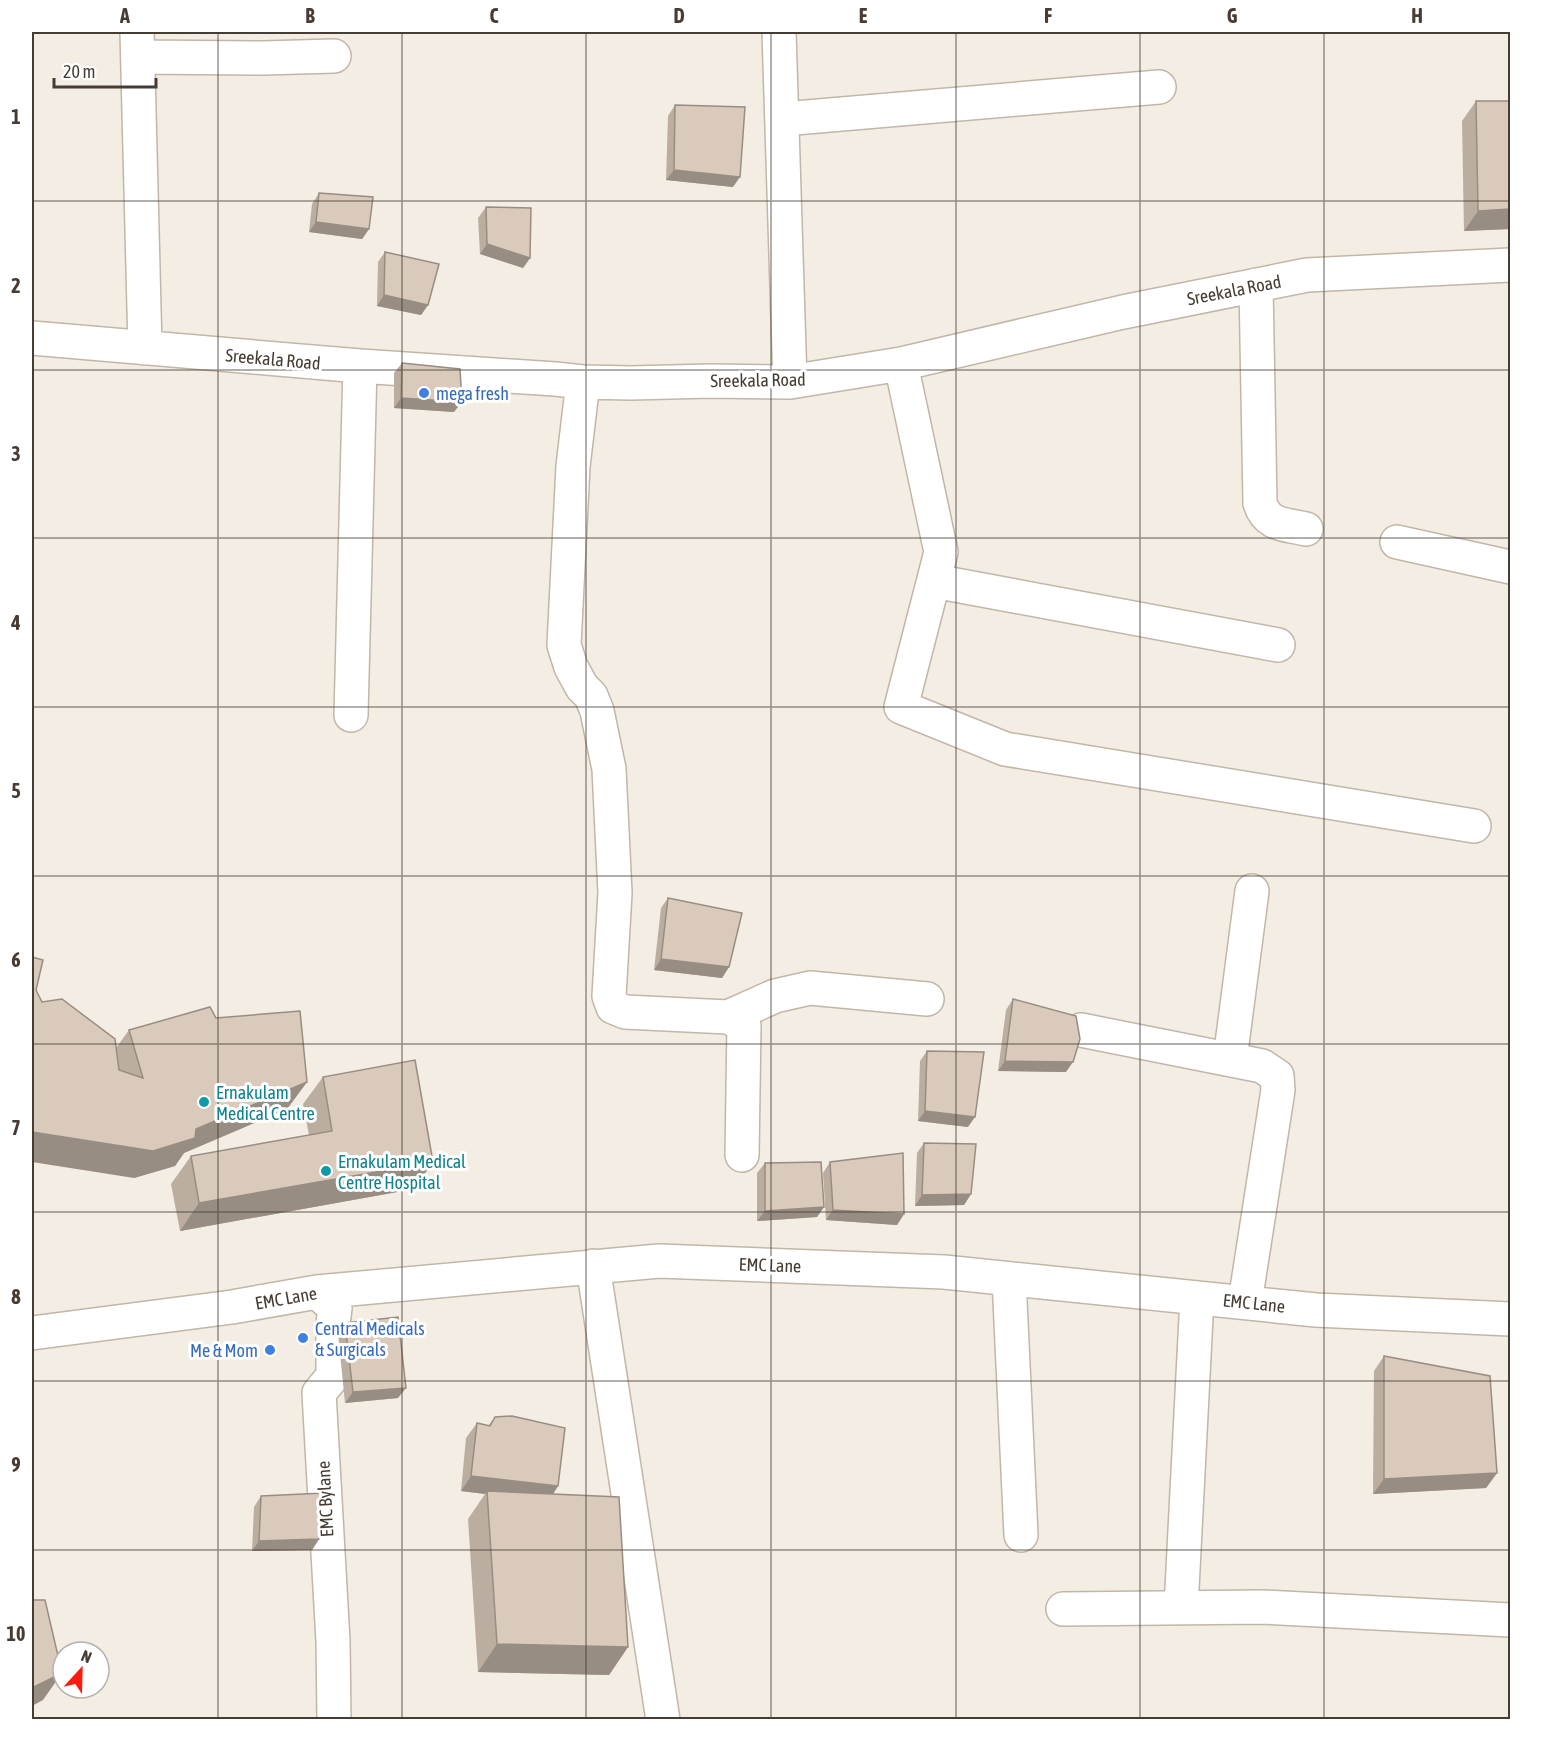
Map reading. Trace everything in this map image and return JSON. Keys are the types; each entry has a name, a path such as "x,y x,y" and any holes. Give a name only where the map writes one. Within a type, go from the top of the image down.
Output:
{"street":[{"path":"779,32 790,382"},
{"path":"145,348 138,44 263,58 334,56"},
{"path":"783,119 1159,87"},
{"name":"Sreekala Road","path":"32,338 360,366 584,382 790,382 901,364 1123,312 1307,275 1510,265"},
{"path":"1256,285 1260,503 1263,512 1271,521 1306,529"},
{"path":"901,364 941,552 901,707 1005,749 1474,826"},
{"path":"351,715 360,366"},
{"path":"584,382 573,466 564,645 571,667 582,687 591,696 597,711 609,769 615,893 610,1002 613,1007 625,1012 728,1017 744,1025 742,1155"},
{"path":"1397,542 1510,567"},
{"path":"934,581 1278,645"},
{"path":"1230,1059 1252,891"},
{"path":"728,1017 775,996 810,988 927,999"},
{"path":"1081,1030 1263,1066 1277,1076 1278,1090 1245,1302"},
{"name":"EMC Lane","path":"32,1333 232,1307 317,1292 659,1261 944,1272 1316,1310 1510,1319"},
{"path":"593,1266 663,1719"},
{"path":"1009,1279 1021,1535"},
{"name":"EMC Bylane","path":"317,1292 335,1308 333,1376 319,1393 333,1641 334,1719"},
{"path":"1181,1608 1197,1298"},
{"path":"1063,1609 1263,1607 1510,1620"}],"building":[{"path":"1476,101 1510,101 1510,209 1478,211"},
{"path":"675,105 745,107 740,177 674,170"},
{"path":"319,193 373,197 369,229 316,222"},
{"path":"486,207 531,208 530,258 487,244"},
{"path":"385,252 439,264 428,305 384,295"},
{"name":"mega fresh","path":"402,363 460,369 462,402 401,398"},
{"path":"668,898 742,913 729,967 661,959"},
{"name":"Ernakulam Medical Centre","path":"32,957 43,960 36,990 42,1002 62,999 115,1039 119,1070 143,1078 129,1030 210,1007 216,1018 300,1011 307,1082 196,1129 195,1138 153,1151 32,1132"},
{"path":"1013,999 1076,1016 1080,1039 1073,1062 1005,1061"},
{"path":"927,1051 984,1052 975,1117 925,1111"},
{"path":"415,1060 433,1162 199,1203 191,1156 332,1131 323,1077"},
{"path":"924,1143 976,1144 971,1194 922,1195"},
{"path":"903,1153 904,1214 833,1210 830,1162"},
{"path":"821,1162 824,1207 765,1211 765,1163"},
{"path":"398,1317 406,1388 353,1392 345,1323"},
{"path":"1384,1356 1490,1376 1497,1473 1384,1479"},
{"path":"512,1416 565,1428 558,1486 471,1476 477,1423 490,1426 495,1417"},
{"path":"487,1491 619,1497 628,1647 497,1644"},
{"path":"324,1493 319,1539 259,1541 261,1496"},
{"path":"32,1600 45,1600 54,1640 51,1640 51,1678 32,1688"}],"place":[{"name":"mega fresh","path":"424,393"},
{"name":"Ernakulam Medical Centre","path":"204,1102"},
{"name":"Ernakulam Medical Centre Hospital","path":"326,1171"},
{"name":"Central Medicals & Surgicals","path":"303,1338"},
{"name":"Me & Mom","path":"270,1350"}]}
